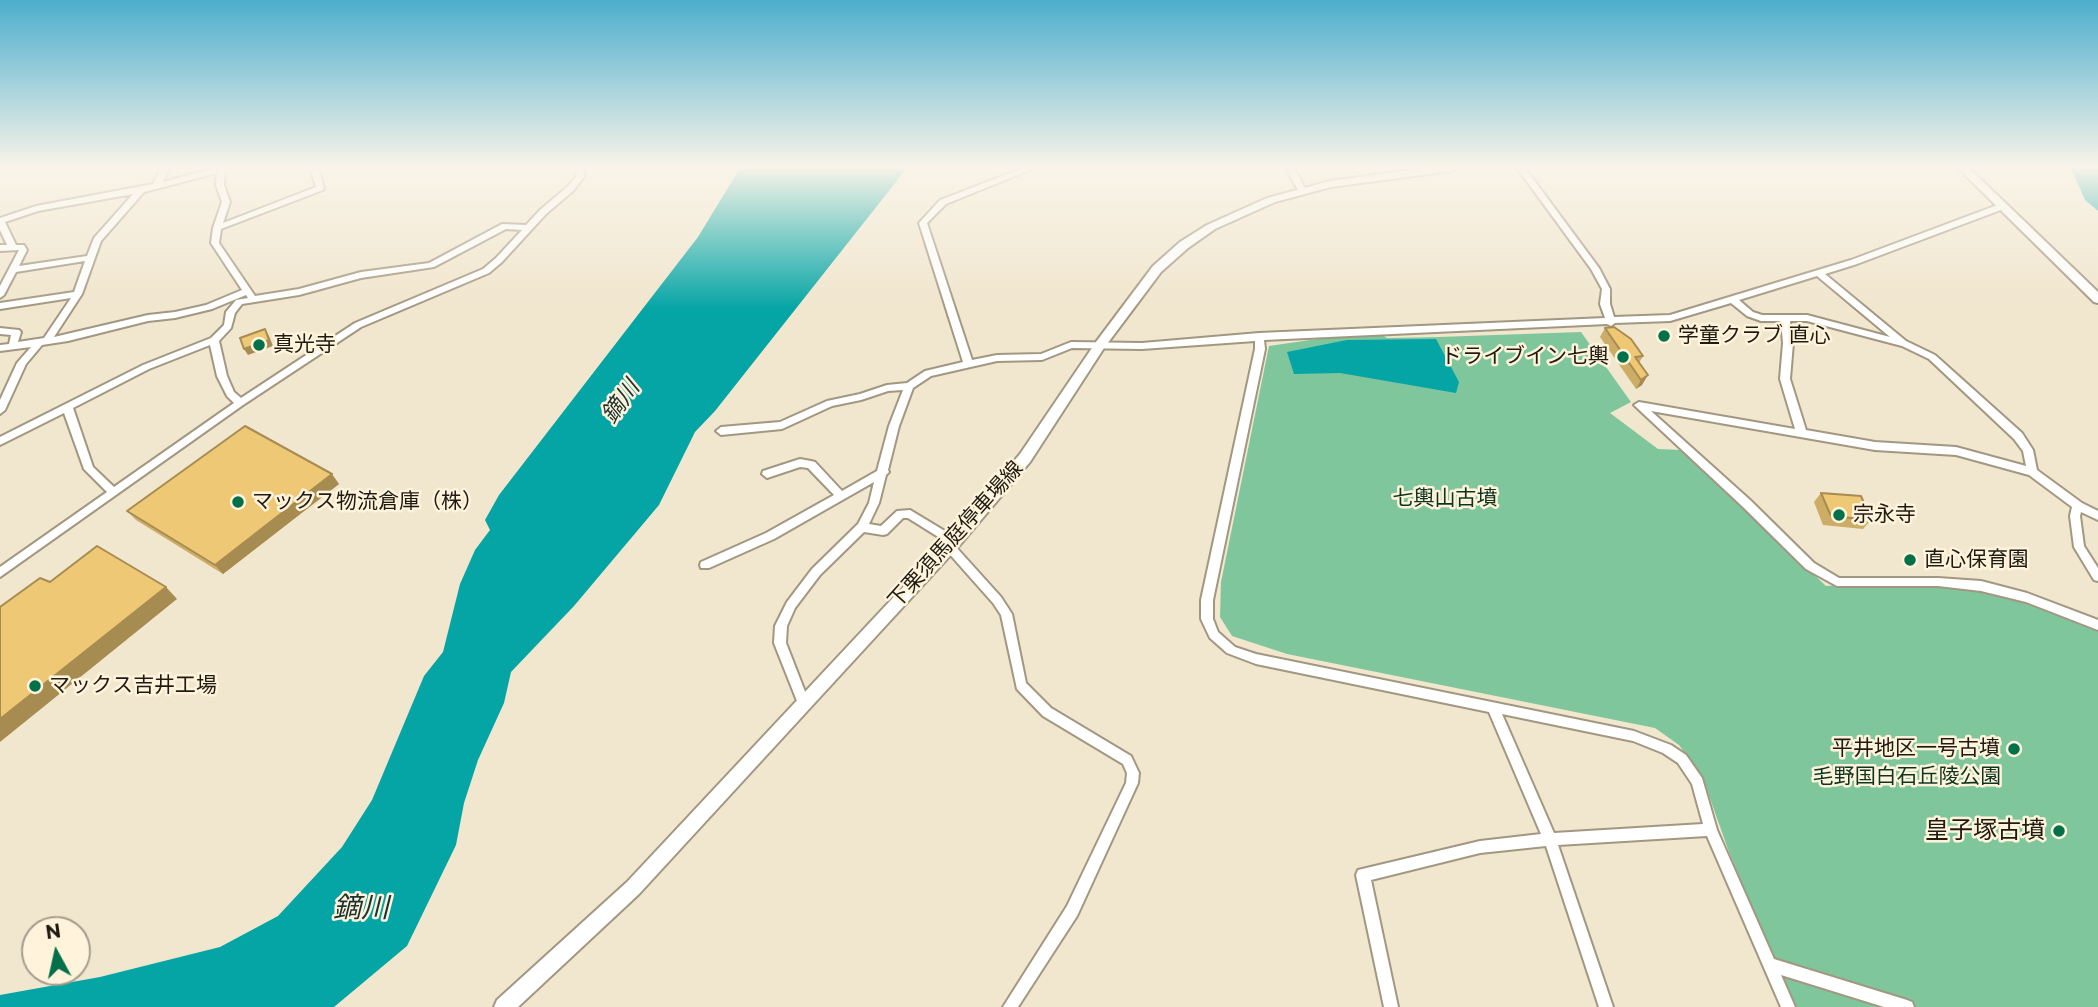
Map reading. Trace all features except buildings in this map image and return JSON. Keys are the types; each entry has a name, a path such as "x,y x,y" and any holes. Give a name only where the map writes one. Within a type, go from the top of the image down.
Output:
{"main road":[{"name":"下栗須馬庭停車場線","path":"504,1007 633,888 952,544 1025,458 1100,345 1157,269 1184,245 1236,215"},
{"path":"2012,215 2098,299"}],"street":[{"path":"12,246 0,221 18,215"},
{"path":"0,410 22,363 42,343 78,294 89,258 101,233 118,215"},
{"path":"222,215 215,243 250,294"},
{"path":"217,228 250,215"},
{"path":"0,573 240,403 358,325 486,271 541,215"},
{"path":"931,215 923,223 968,362"},
{"path":"1556,215 1595,268 1606,289 1605,304 1611,323"},
{"path":"721,432 782,425 830,403 887,388 908,386 928,373 968,362 997,358 1042,358 1071,345 1129,347 1259,336 1611,323 1670,318 1891,249 1980,215"},
{"path":"0,348 42,343 148,318 209,307 250,294 299,292 361,275 431,265 505,226 527,228"},
{"path":"0,248 12,246 21,247 23,250 0,295"},
{"path":"13,270 89,258"},
{"path":"1818,272 1905,344 1943,366 2018,436 2028,450 2032,472"},
{"path":"0,306 78,294"},
{"path":"0,440 146,367 214,340 228,326 233,306 250,294"},
{"path":"1732,299 1750,314 1761,318 1824,322 1905,344"},
{"path":"1785,318 1788,343 1785,379 1802,433"},
{"path":"0,331 16,332 13,345"},
{"path":"1259,336 1259,349 1207,600 1207,619 1214,635 1231,650 1256,659 1634,737 1667,749 1682,759 1698,782 1711,830 1788,1007"},
{"path":"214,340 222,376 230,394 240,403"},
{"path":"803,702 780,643 781,626 791,605 816,572 862,527 874,503 894,426 908,386"},
{"path":"2098,516 2078,506 2032,472 1956,451 1875,446 1639,405 1810,566 1837,582 1938,582 1981,586 2027,598 2098,625"},
{"path":"67,406 81,439 89,469 113,492"},
{"path":"767,474 800,463 811,464 841,496"},
{"path":"705,565 770,536 884,472"},
{"path":"2078,506 2076,516 2079,547 2098,577"},
{"path":"862,527 883,531 901,514 910,514 952,544 1006,614 1021,685 1047,712 1127,760 1133,773 1132,783 1072,911 1010,1007"},
{"path":"1493,707 1550,839 1606,1007"},
{"path":"1391,1007 1363,874 1480,847 1550,839 1711,830"},
{"path":"1771,965 1907,1007"}],"green space":[{"name":"毛野国白石丘陵公園","path":"1581,332 1631,402 1610,413 1658,449 1682,450 1826,586 1879,583 1983,588 2028,600 2098,628 2098,1007 1793,1007 1729,852 1702,776 1679,745 1655,728 1287,654 1232,636 1220,617 1221,582 1269,346 1324,338 1382,335 1387,338"}],"water":[{"name":"鏑川","path":"711,215 870,215 715,411 695,432 659,505 574,606 511,672 504,703 478,760 464,803 456,845 407,946 334,1007 0,1007 0,995 50,986 91,986 91,979 220,947 278,916 342,847 372,800 424,676 443,652 460,584 475,550 490,530 485,520 499,495 698,237"},
{"path":"1436,339 1459,382 1456,393 1340,373 1294,374 1287,352 1347,340"}],"place":[{"name":"学童クラブ 直心","path":"1664,336"},
{"name":"真光寺","path":"259,345"},
{"name":"ドライブイン七輿","path":"1623,357"},
{"name":"マックス物流倉庫（株）","path":"238,502"},
{"name":"宗永寺","path":"1839,515"},
{"name":"直心保育園","path":"1910,560"},
{"name":"マックス吉井工場","path":"35,686"},
{"name":"平井地区一号古墳","path":"2014,749"},
{"name":"皇子塚古墳","path":"2059,831"}],"park label":[{"name":"七輿山古墳","path":"1445,499"}]}
